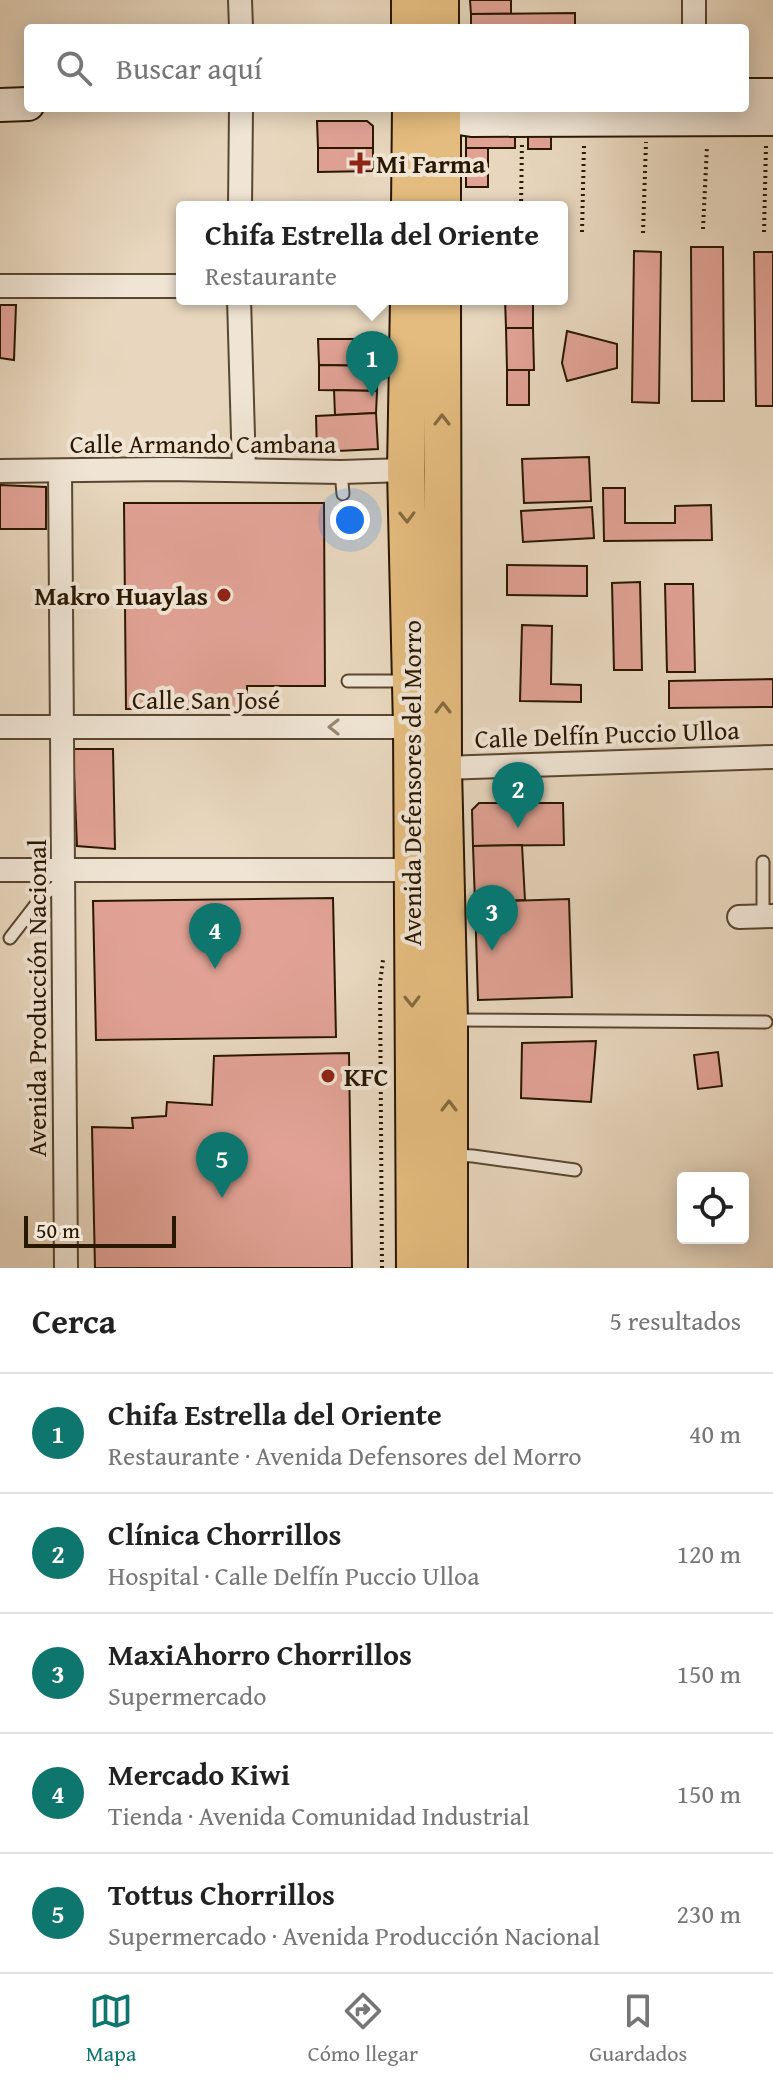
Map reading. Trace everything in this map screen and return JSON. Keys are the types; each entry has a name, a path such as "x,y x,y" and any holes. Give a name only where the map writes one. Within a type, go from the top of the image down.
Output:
{"main road":[{"path":"410,0 410,24"},
{"path":"440,0 440,24"},
{"path":"749,97 771,111"},
{"path":"0,105 24,104"},
{"path":"450,112 459,118 647,120 771,111"},
{"path":"410,201 411,112"},
{"path":"442,201 444,112"},
{"name":"Avenida Defensores del Morro","path":"409,305 406,470 412,727 449,1020 449,1268"},
{"name":"Avenida Defensores del Morro","path":"415,1268 428,870 443,768 442,305"}],"street":[{"path":"240,0 241,24"},
{"path":"694,0 694,24"},
{"path":"240,201 241,112"},
{"path":"0,286 176,286"},
{"path":"239,305 244,470"},
{"name":"Calle Armando Cambana","path":"0,471 244,470 342,483 406,470"},
{"name":"Avenida Producción Nacional","path":"60,471 66,1268"},
{"name":"Calle San José","path":"0,727 412,727"},
{"name":"Calle Delfín Puccio Ulloa","path":"443,768 773,757"},
{"path":"0,870 63,877 428,870"},
{"path":"739,917 768,916"}],"lane":[{"path":"348,681 411,681"},
{"path":"763,862 768,916"},
{"path":"10,938 44,894 63,877"},
{"path":"449,1020 766,1022"},
{"path":"449,1155 575,1170"}],"path":[{"path":"764,232 771,111"},
{"path":"699,116 703,229"},
{"path":"521,201 523,120"},
{"path":"582,232 585,120"},
{"path":"643,233 647,120"}],"building":[{"path":"470,0 511,0 511,14 471,14"},
{"path":"575,13 575,24 471,24 471,14"},
{"path":"317,121 367,121 373,126 373,148 318,148"},
{"path":"515,135 515,148 466,148 466,136"},
{"path":"528,136 551,136 551,149 528,149"},
{"path":"318,148 373,148 373,171 318,172"},
{"path":"466,148 488,148 488,187 466,187"},
{"path":"691,247 723,247 724,401 692,401"},
{"path":"634,251 661,252 659,403 632,402"},
{"path":"754,252 773,252 773,406 756,406"},
{"path":"0,305 16,305 14,360 0,358"},
{"path":"505,305 533,305 533,328 506,328"},
{"path":"506,328 533,328 534,370 507,370"},
{"path":"567,331 617,344 617,368 567,381 562,363"},
{"path":"318,339 376,339 377,366 319,365"},
{"path":"319,365 377,366 377,391 319,390"},
{"path":"507,370 529,370 529,405 507,405"},
{"path":"334,390 377,391 376,413 335,415"},
{"path":"376,413 378,449 317,452 316,416"},
{"path":"589,457 591,501 524,503 522,459"},
{"path":"0,485 46,487 46,529 0,529"},
{"path":"603,488 625,488 625,523 675,523 675,506 711,505 712,540 604,541"},
{"name":"Makro Huaylas","path":"124,503 324,503 325,686 247,686 247,709 126,709"},
{"path":"592,507 594,538 523,542 521,511"},
{"path":"507,565 587,566 587,596 507,595"},
{"path":"640,582 642,670 614,670 612,583"},
{"path":"665,584 693,584 695,672 667,672"},
{"path":"522,625 552,626 551,684 581,685 581,702 520,701"},
{"path":"773,679 773,707 669,708 669,681"},
{"path":"73,749 113,749 115,849 77,846"},
{"path":"479,803 563,803 564,845 473,846 472,810"},
{"path":"522,845 525,900 475,902 473,846"},
{"path":"333,898 336,1037 96,1040 93,901"},
{"path":"569,899 572,997 478,1000 475,902"},
{"path":"596,1041 591,1102 521,1098 522,1043"},
{"path":"718,1052 722,1086 698,1089 694,1055"},
{"path":"349,1053 352,1268 95,1268 92,1127 133,1128 132,1118 166,1116 167,1102 212,1105 214,1056"}],"place":[{"name":"Mi Farma","path":"360,163"},
{"name":"Chifa Estrella del Oriente","path":"372,397"},
{"name":"Makro Huaylas","path":"224,595"},
{"name":"Clínica Chorrillos","path":"518,828"},
{"name":"MaxiAhorro Chorrillos","path":"492,951"},
{"name":"Mercado Kiwi","path":"215,969"},
{"name":"KFC","path":"328,1076"},
{"name":"Tottus Chorrillos","path":"222,1198"}]}
